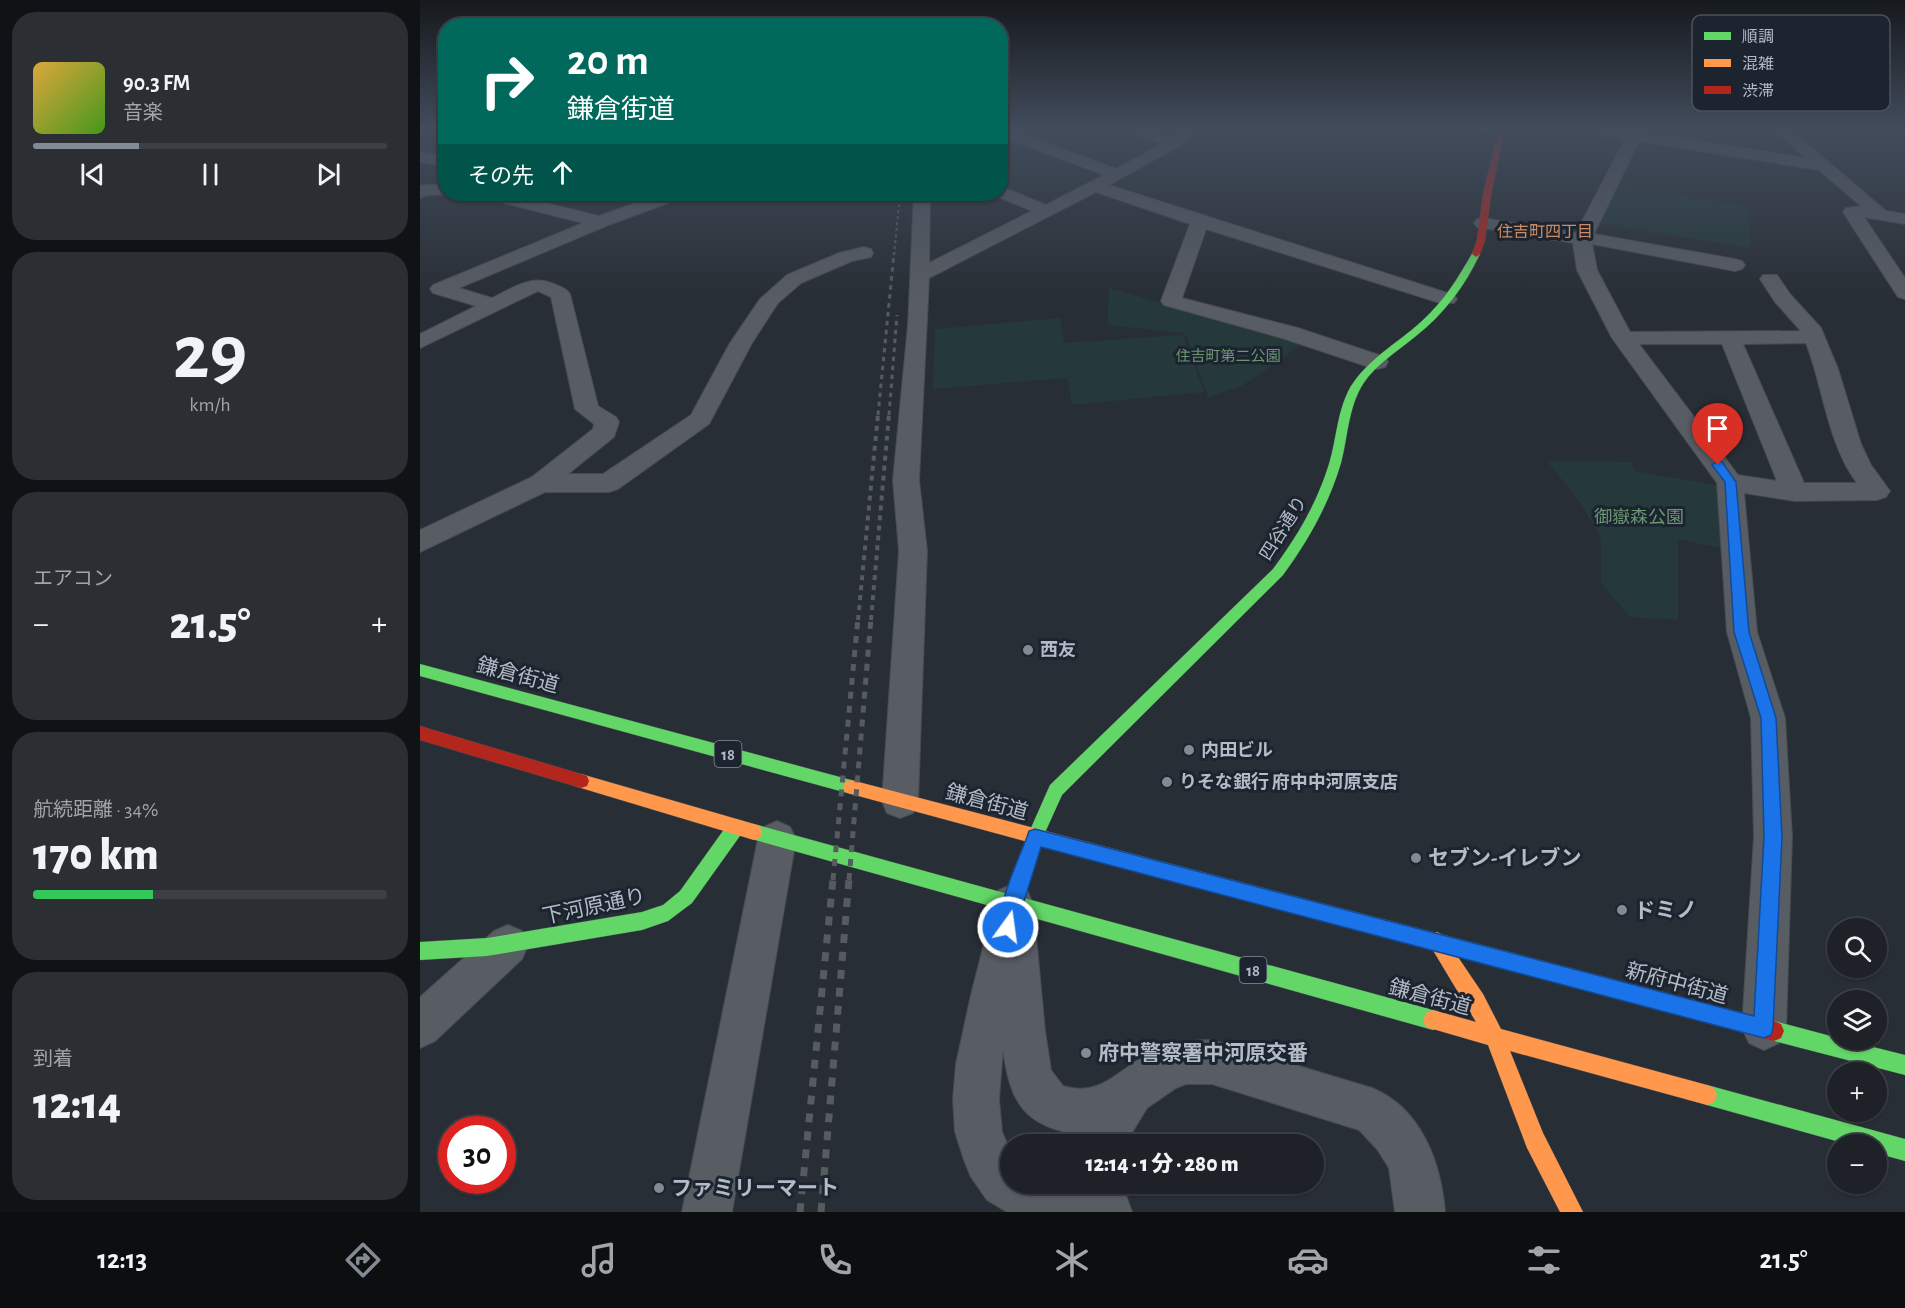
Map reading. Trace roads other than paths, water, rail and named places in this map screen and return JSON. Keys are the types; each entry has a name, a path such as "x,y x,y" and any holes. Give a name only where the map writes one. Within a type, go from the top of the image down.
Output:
{"main road":[{"name":"四谷通り","path":"1012,904 1035,837 1056,790 1278,572 1291,556 1327,489 1336,464 1351,396 1363,376 1377,362 1406,341 1447,299 1475,257 1481,239 1490,185"},
{"name":"鎌倉街道","path":"420,670 1035,837 1437,941 1476,1001 1494,1036 1535,1140 1572,1212"},
{"name":"鎌倉街道","path":"420,733 777,839 1494,1036"},
{"name":"下河原通り","path":"420,951 447,951 508,945 641,920 668,912 686,897 736,827"},
{"name":"新府中街道","path":"1437,941 1905,1065"},
{"name":"18","path":"1494,1036 1905,1150"}],"street":[{"path":"920,275 1098,185"},
{"path":"1610,185 1582,238 1587,270 1623,338 1730,482 1742,632 1768,718 1773,837 1764,1028"},
{"path":"1844,185 1880,214"},
{"path":"1095,186 1447,299"},
{"path":"420,193 425,190 438,190"},
{"path":"1008,194 1046,211"},
{"path":"518,201 600,222"},
{"path":"494,305 440,289 656,201"},
{"path":"900,801 913,551 906,480 920,275 922,201"},
{"path":"1905,219 1857,211 1852,213 1905,293"},
{"path":"1200,221 1171,301 1290,333 1377,362"},
{"path":"1483,223 1735,265"},
{"path":"541,483 609,483 701,419 741,343 770,299 794,279 846,257 864,253"},
{"path":"1730,482 1795,492 1876,491 1859,468 1849,444 1827,369 1810,328 1782,298 1770,279"},
{"path":"420,342 532,286 540,285 560,294 587,410 607,422 605,432 541,483 420,542"},
{"path":"1623,338 1812,337"},
{"path":"1730,338 1795,492"},
{"path":"707,1212 777,839"},
{"path":"1012,904 1023,1030 1030,1080 1047,1102 1065,1110 1087,1113 1109,1107 1162,1071 1186,1062 1212,1062 1372,1111 1391,1126 1407,1150 1420,1190 1420,1212"},
{"path":"1012,904 983,1042 976,1089 977,1126 985,1159 1005,1184 1029,1196 1076,1212"},
{"path":"420,1026 508,945"},
{"path":"1106,1134 1112,1120 1131,1093"},
{"path":"1101,1194 1107,1212"}],"railway":[{"path":"894,255 899,201"},
{"path":"878,415 894,253"},
{"path":"889,415 897,315"},
{"path":"858,620 878,414"},
{"path":"871,620 889,414"},
{"path":"833,880 858,618"},
{"path":"849,880 871,618"},
{"path":"800,1212 833,879"},
{"path":"821,1212 849,879"}],"place":[{"name":"西友","path":"1028,650"},
{"name":"内田ビル","path":"1189,750"},
{"name":"りそな銀行 府中中河原支店","path":"1167,782"},
{"name":"セブン-イレブン","path":"1416,858"},
{"name":"ドミノ","path":"1622,910"},
{"name":"府中警察署中河原交番","path":"1086,1053"},
{"name":"ファミリーマート","path":"659,1188"}],"district":[{"name":"住吉町四丁目","path":"1545,231"}],"park label":[{"name":"住吉町第二公園","path":"1228,356"},
{"name":"御嶽森公園","path":"1639,517"}]}
